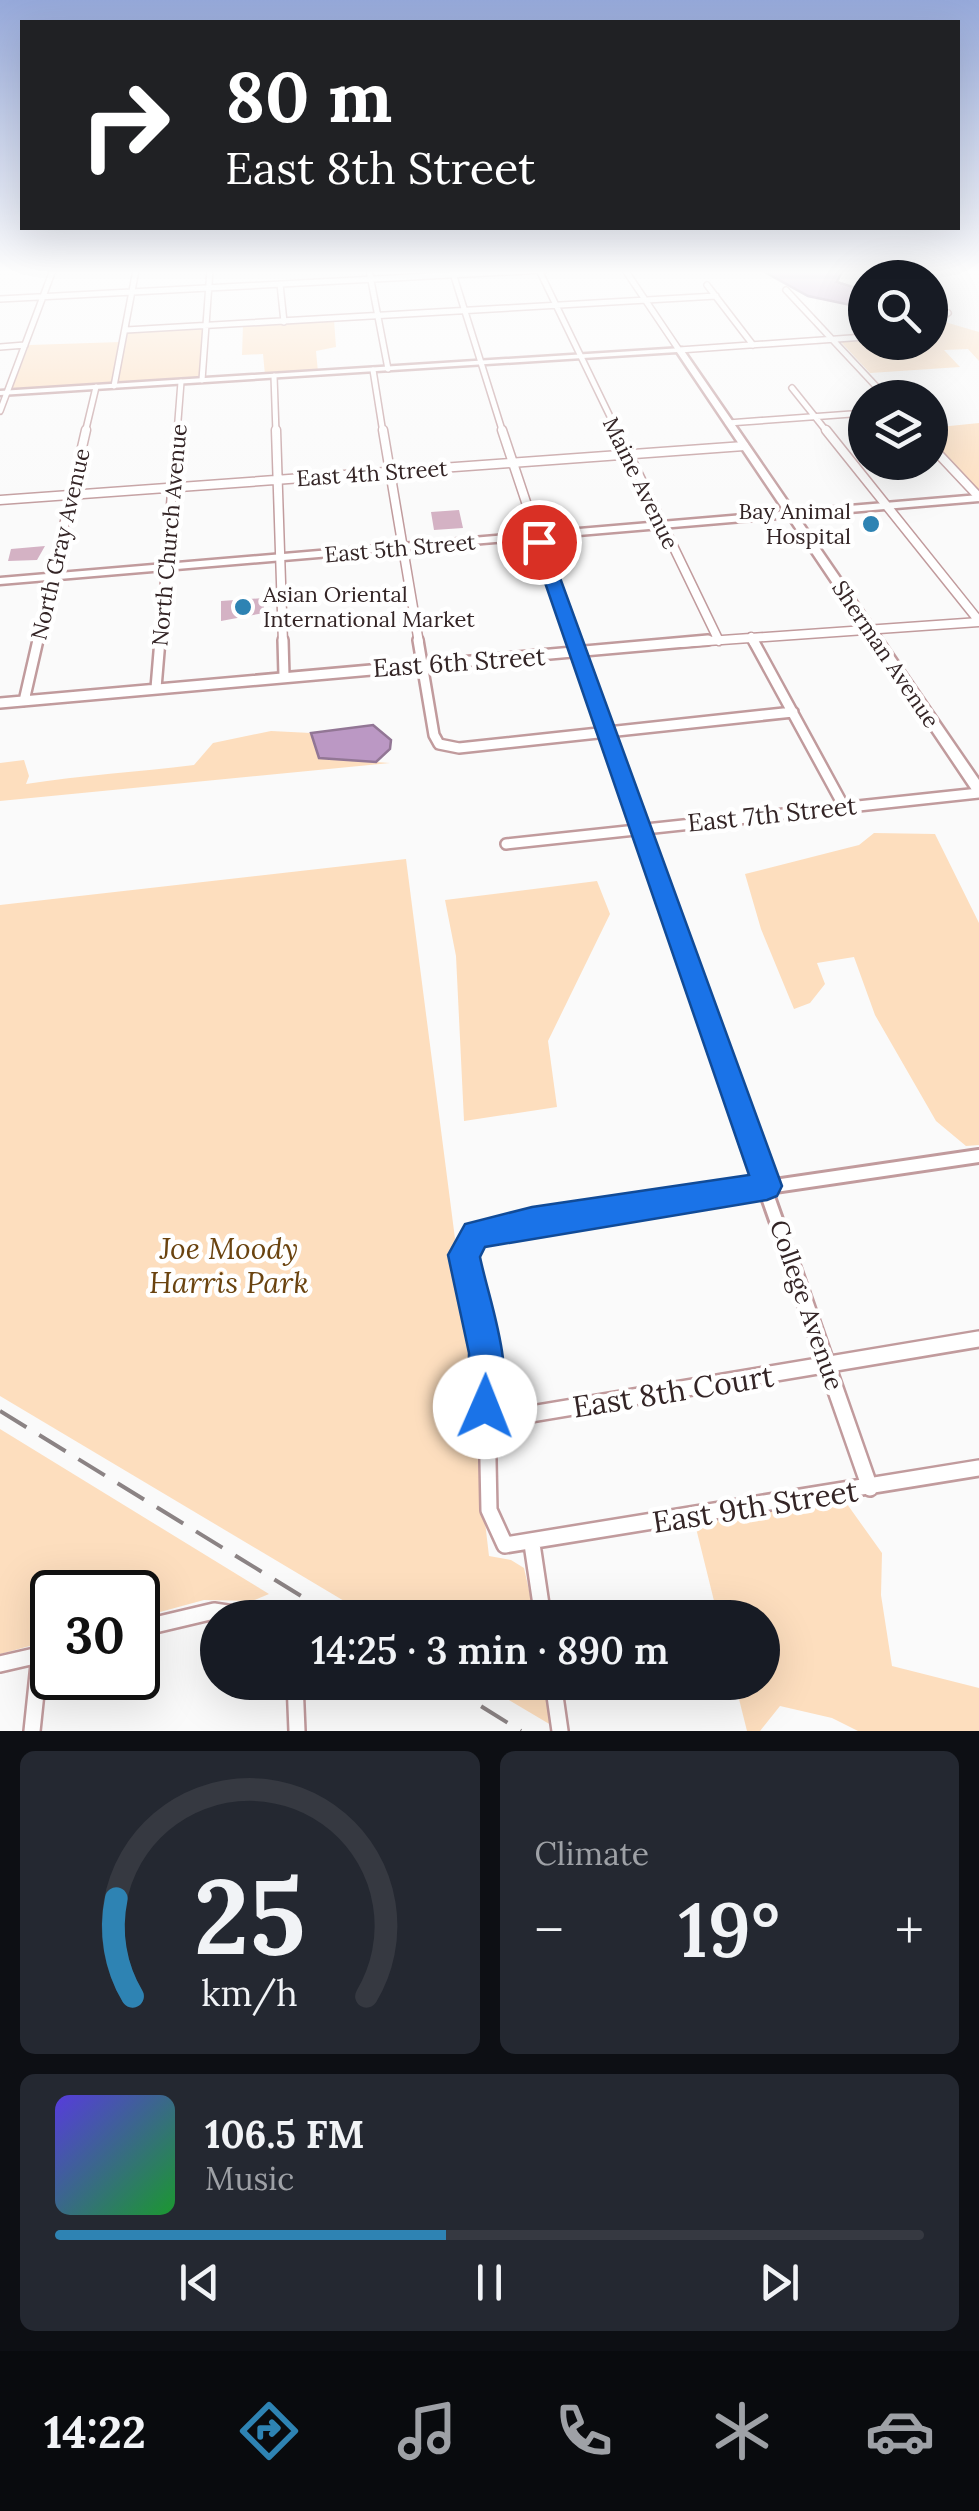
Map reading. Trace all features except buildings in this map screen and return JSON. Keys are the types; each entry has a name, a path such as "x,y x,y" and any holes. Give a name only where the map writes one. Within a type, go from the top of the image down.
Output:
{"main road":[{"name":"East 5th Street","path":"0,581 979,498"}],"street":[{"path":"0,411 3,393 22,351"},
{"path":"114,386 122,351"},
{"path":"202,380 204,351"},
{"path":"385,351 388,369"},
{"name":"College Avenue","path":"479,351 536,537 870,1488"},
{"name":"Maine Avenue","path":"577,351 720,641"},
{"path":"3,393 668,351"},
{"name":"Sherman Avenue","path":"680,351 979,792"},
{"path":"844,351 871,380"},
{"path":"373,370 434,735 439,744 460,748 793,712"},
{"path":"274,376 284,676"},
{"name":"North Church Avenue","path":"156,688 181,382"},
{"name":"North Gray Avenue","path":"24,701 96,387"},
{"path":"792,388 979,621"},
{"path":"728,424 848,414"},
{"name":"East 4th Street","path":"0,500 744,446"},
{"path":"948,464 979,498"},
{"name":"East 6th Street","path":"0,703 424,664 979,621"},
{"path":"752,637 843,805"},
{"name":"East 7th Street","path":"506,844 979,792"},
{"path":"540,1600 532,1544 505,1546 494,1531 484,1458 486,1362 464,1258 468,1242 495,1227 979,1156"},
{"name":"East 8th Court","path":"484,1422 979,1339"},
{"name":"East 9th Street","path":"532,1544 979,1468"},
{"path":"160,1623 200,1612"},
{"path":"0,1664 30,1657"},
{"path":"32,1731 38,1700"},
{"path":"296,1700 297,1731"},
{"path":"556,1700 560,1731"}],"green space":[{"path":"27,351 119,351 111,384 12,389"},
{"path":"124,351 201,351 199,378 117,383"},
{"path":"242,351 317,351 318,372 265,375 263,354 242,355"},
{"path":"948,354 960,367 870,373 858,360 948,360"},
{"path":"979,423 979,490 948,458 948,426"},
{"path":"271,731 311,733 319,758 390,763 0,801 0,763 24,760 29,776 26,784 194,765 213,743"},
{"path":"874,833 935,834 979,923 979,1145 966,1146 936,1121 875,1015 854,957 817,963 825,984 810,1003 794,1009 761,929 745,874 859,845"},
{"name":"Joe Moody Harris Park","path":"406,859 457,1254 480,1361 476,1444 489,1556 511,1560 524,1568 531,1600 342,1600 0,1396 0,905"},
{"path":"597,881 610,914 548,1041 557,1107 464,1121 456,956 445,900"},
{"path":"0,1429 269,1594 254,1600 200,1600 160,1612 160,1570 30,1570 30,1646 0,1654"},
{"path":"842,1497 882,1553 881,1595 892,1666 979,1688 979,1731 858,1731 832,1718 780,1706 760,1731 747,1731 739,1700 780,1700 780,1600 714,1600 695,1524"},
{"path":"509,1700 547,1700 551,1725"}],"shaded area":[{"path":"373,725 391,740 390,749 376,762 319,758 311,733"}],"railway":[{"path":"0,1411 308,1600"},
{"path":"471,1700 521,1731"}],"place":[{"name":"Bay Animal Hospital","path":"871,524"},
{"name":"Asian Oriental International Market","path":"243,607"}],"route":[{"path":"485,1407 485,1353 464,1255 466,1245 476,1234 495,1227 767,1186 539,542"}]}
